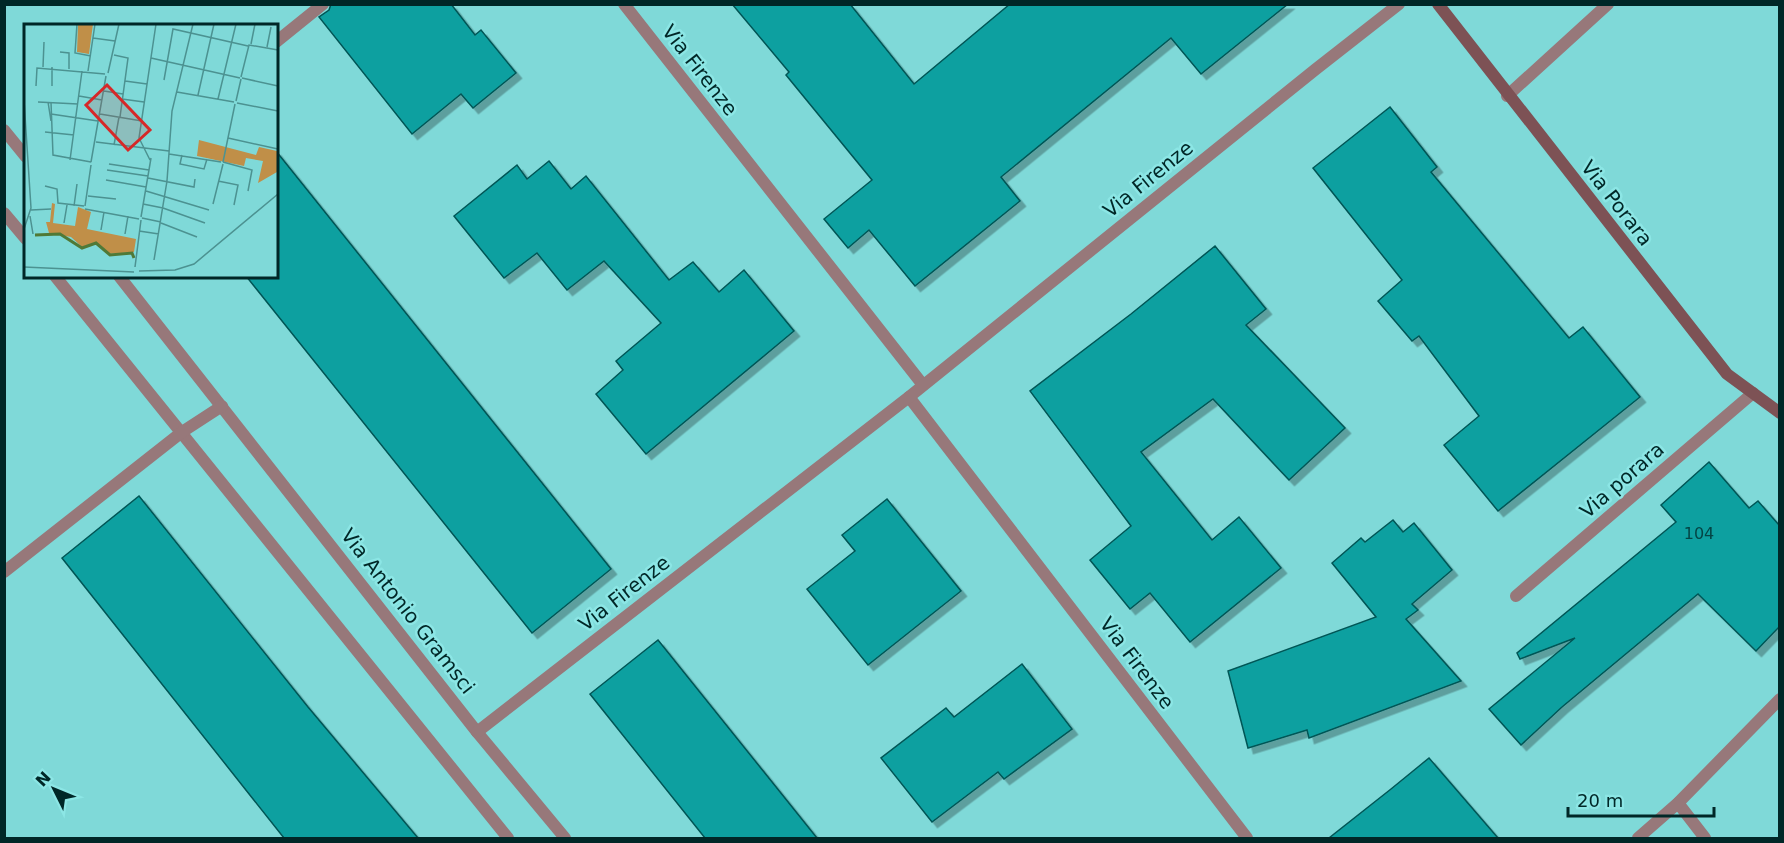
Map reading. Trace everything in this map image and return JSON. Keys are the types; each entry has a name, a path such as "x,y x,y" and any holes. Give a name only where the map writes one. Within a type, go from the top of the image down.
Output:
{"street":[{"path":"278,40 323,4"},
{"name":"Via Firenze","path":"624,4 923,385"},
{"name":"Via Firenze","path":"477,732 909,397 1399,4"},
{"name":"Via Porara","path":"1437,4 1727,374 1779,413"},
{"path":"1507,96 1608,4"},
{"path":"4,130 24,155"},
{"path":"4,213 24,237"},
{"path":"58,278 508,838"},
{"name":"Via Antonio Gramsci","path":"121,278 477,732 565,838"},
{"name":"Via porara","path":"1516,596 1753,393"},
{"name":"Via Firenze","path":"909,397 1247,838"},
{"path":"4,572 183,432 222,406"},
{"path":"1638,838 1678,803 1779,699"},
{"path":"1678,803 1705,838"}],"building":[{"path":"331,4 451,4 475,35 481,30 516,73 473,108 461,94 412,134 319,17 329,10"},
{"path":"732,4 850,4 914,84 1010,4 1288,4 1201,74 1171,38 1001,177 1020,201 915,286 869,230 848,248 824,219 872,180 786,75 789,72"},
{"path":"1390,107 1437,167 1431,172 1569,338 1583,327 1640,397 1498,511 1444,445 1479,416 1419,336 1412,341 1378,301 1402,280 1313,168"},
{"path":"278,153 611,569 532,633 248,278 278,278"},
{"path":"549,161 571,189 586,176 669,280 693,262 719,292 744,270 794,331 646,454 596,394 623,370 616,361 661,323 604,261 567,290 537,253 504,278 454,216 517,165 527,179"},
{"path":"1215,246 1266,309 1246,325 1345,428 1289,480 1213,399 1141,452 1212,540 1239,517 1281,568 1190,642 1150,593 1130,609 1090,560 1131,526 1030,391"},
{"path":"1709,462 1749,508 1758,501 1779,525 1779,627 1756,651 1698,594 1562,707 1521,745 1489,709 1575,638 1520,659 1517,653 1676,522 1661,505"},
{"path":"139,496 308,707 418,838 284,838 62,558"},
{"path":"887,499 961,591 868,665 807,589 855,551 842,535"},
{"path":"1393,520 1403,532 1414,523 1452,570 1412,604 1418,610 1406,619 1461,681 1309,738 1307,730 1248,748 1228,671 1376,617 1332,563 1361,538 1365,542"},
{"path":"658,640 817,838 705,838 590,694"},
{"path":"1022,664 1072,729 1004,779 998,772 932,822 881,758 946,708 954,717"},
{"path":"1429,758 1498,838 1329,838 1391,789"}]}
